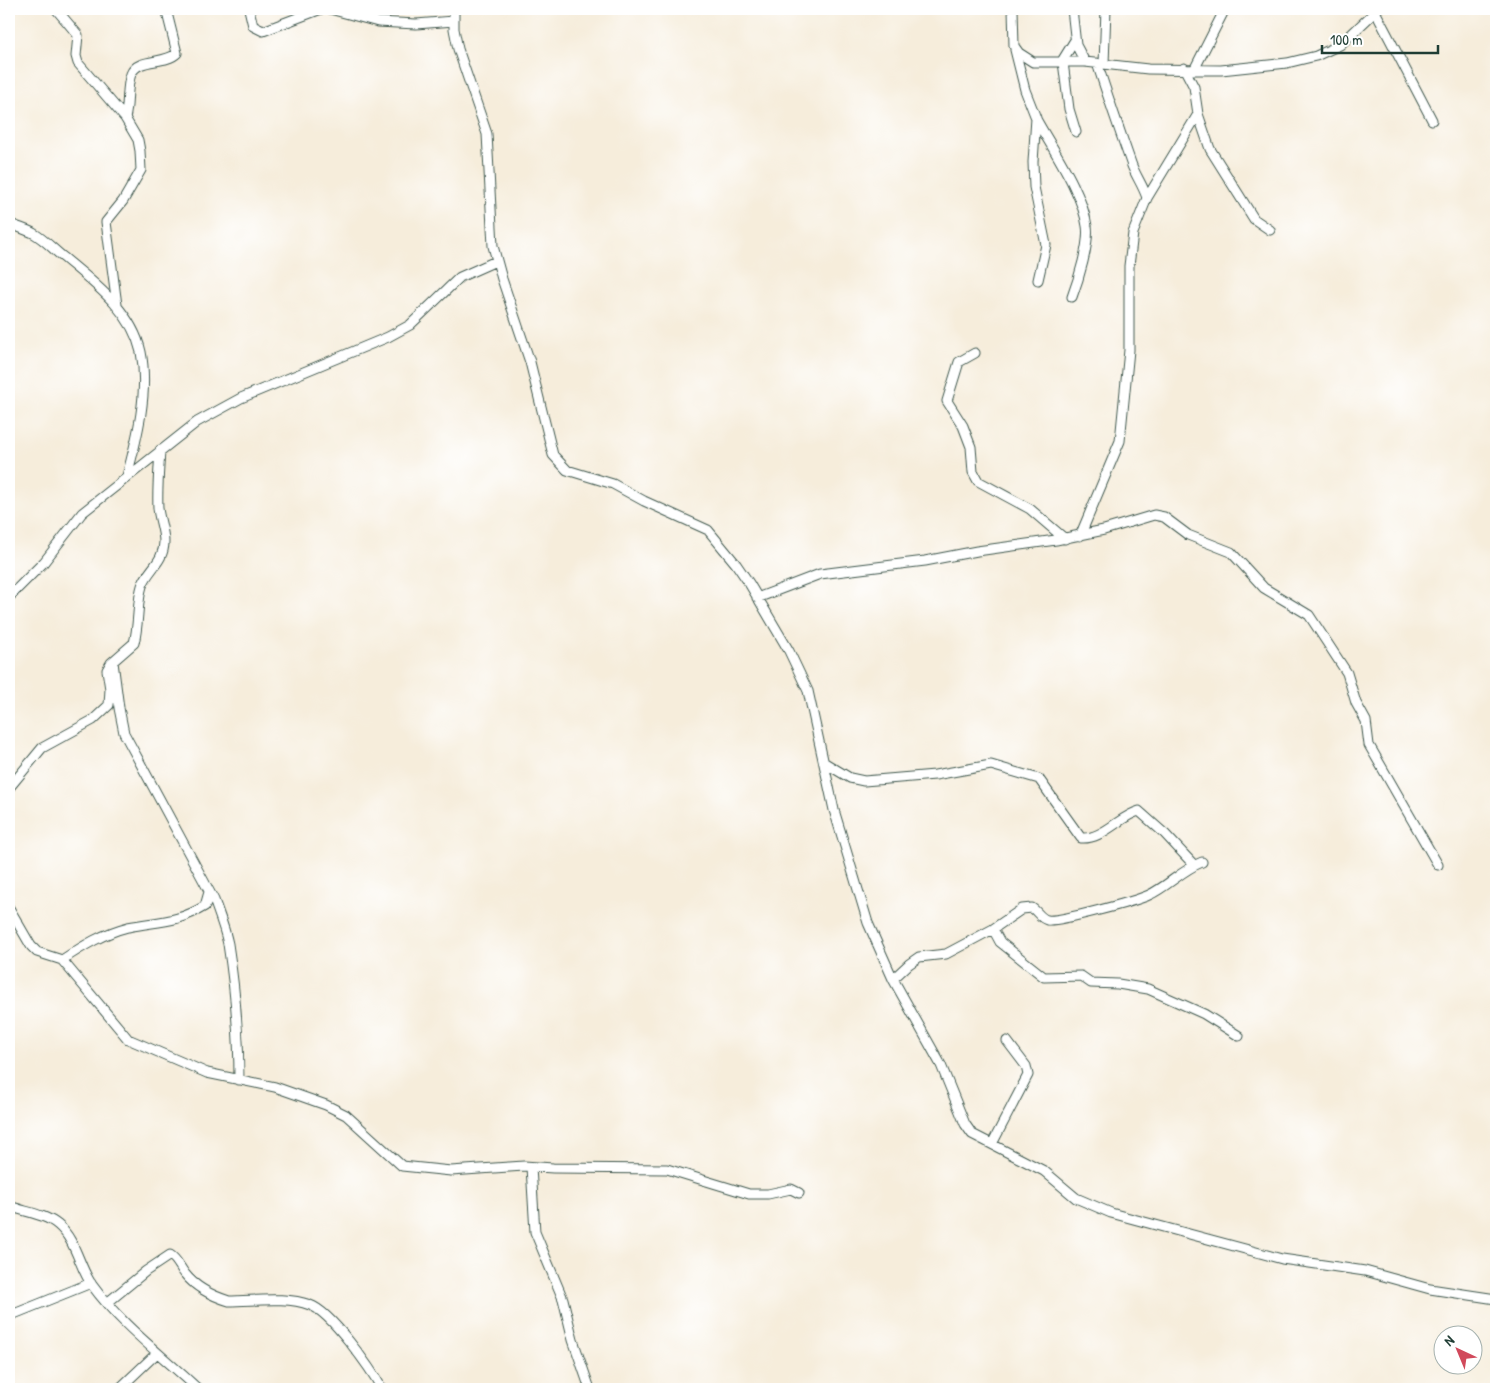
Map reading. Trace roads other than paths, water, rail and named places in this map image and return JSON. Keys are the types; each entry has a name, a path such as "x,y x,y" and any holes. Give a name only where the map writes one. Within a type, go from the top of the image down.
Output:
{"street":[{"path":"125,118 128,108 129,83 134,69 140,65 163,60 177,53 166,9"},
{"path":"249,9 253,26 263,31 321,9"},
{"path":"330,9 378,22 416,24 454,21"},
{"path":"454,9 458,49 487,134 490,227 496,260 530,362 550,448 558,462 574,473 613,484 644,501 708,530 736,564 757,598 785,644 808,691 815,731 825,763 834,810 856,890 868,923 893,979 941,1065 965,1124 972,1134 1044,1171 1076,1198 1111,1213 1282,1259 1350,1269 1430,1289 1496,1299"},
{"path":"1013,9 1012,39 1025,90 1036,118 1070,181 1088,227 1080,276 1072,297"},
{"path":"1072,9 1075,40 1085,62"},
{"path":"1106,9 1100,64 1106,97 1122,132 1130,162 1147,198"},
{"path":"1225,9 1196,68 1194,87 1198,114 1207,144 1231,183 1254,219 1270,230"},
{"path":"1015,50 1033,62 1085,62 1140,69 1241,69 1316,56 1340,45 1376,10 1432,120"},
{"path":"62,11 78,35 76,56 78,63 125,118 138,140 142,162 141,170 123,200 106,222 117,305"},
{"path":"1075,40 1063,62 1069,110 1076,132"},
{"path":"1184,68 1194,87"},
{"path":"1080,536 1120,441 1129,350 1131,242 1147,198 1198,114"},
{"path":"1036,118 1033,162 1034,187 1046,245 1038,280"},
{"path":"9,223 35,234 46,242 117,305 139,343 143,370 140,419 127,476"},
{"path":"9,597 44,562 78,517 197,422 236,400 388,337 410,325 460,277 496,260"},
{"path":"975,353 959,362 947,401 963,426 972,447 975,476 981,484 1030,509 1065,539"},
{"path":"9,788 42,748 93,720 106,710 110,698 107,670 134,642 141,588 146,578 158,564 163,550 164,542 159,518 157,492 160,450"},
{"path":"757,598 820,574 925,561 977,551 1065,539 1154,516 1164,518 1188,535 1231,552 1264,588 1307,613 1347,673 1356,703 1366,720 1369,745 1438,865"},
{"path":"113,662 118,708 124,733 214,900 228,946 239,1033 239,1080"},
{"path":"825,763 850,778 864,781 935,775 996,765 1013,773 1039,780 1081,838 1098,833 1140,811 1198,863 1148,896 1052,920 1041,917 1032,908 1022,909 994,929 946,954 919,957 893,979"},
{"path":"62,960 90,942 116,931 187,916 206,906 209,892"},
{"path":"9,908 34,949 62,960 128,1039 195,1069 274,1087 341,1112 402,1166 451,1171 531,1167 668,1169 708,1180 743,1193 768,1194 791,1189 799,1193"},
{"path":"994,929 1000,942 1044,977 1081,976 1091,983 1118,984 1148,990 1204,1014 1239,1036"},
{"path":"992,1144 1028,1075 1026,1066 1007,1041"},
{"path":"531,1167 534,1232 563,1299 573,1340 590,1389"},
{"path":"9,1206 49,1219 62,1229 91,1283 107,1303 157,1353 198,1389"},
{"path":"107,1303 146,1271 170,1256 175,1258 194,1284 229,1301 294,1302 316,1308 367,1364 382,1389"},
{"path":"9,1316 91,1283"},
{"path":"119,1389 157,1353"}]}
